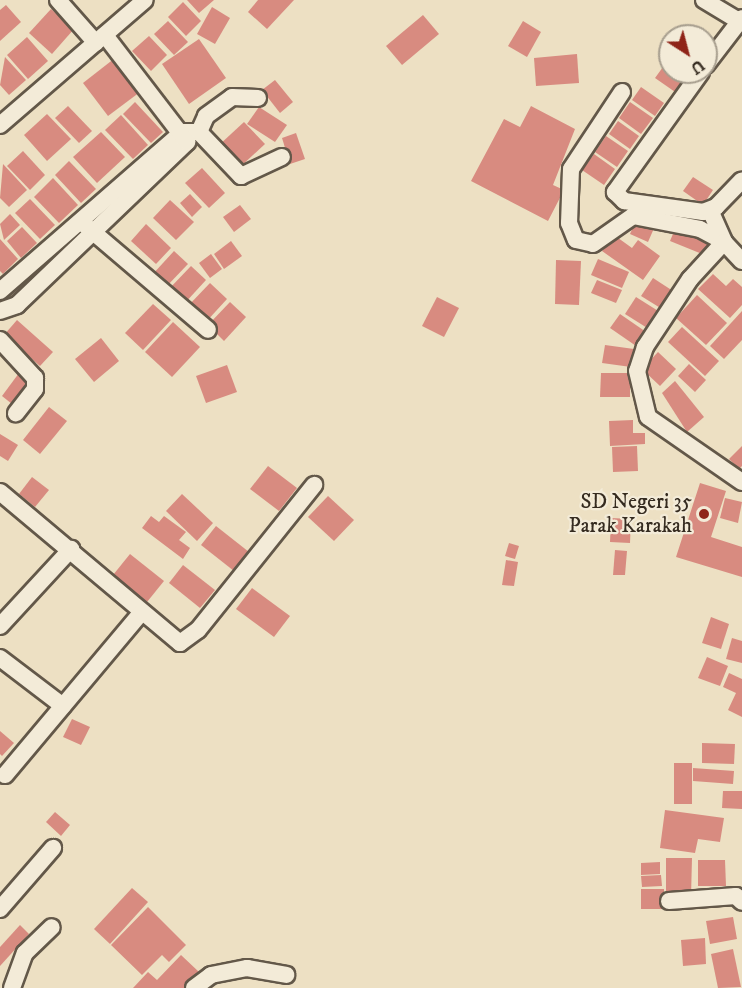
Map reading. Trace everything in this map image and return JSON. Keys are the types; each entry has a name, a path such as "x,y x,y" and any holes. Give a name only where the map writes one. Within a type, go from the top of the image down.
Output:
{"street":[{"path":"0,311 17,305 185,146 182,132 101,39 58,0"},
{"path":"0,125 145,0"},
{"path":"704,0 741,20 718,50"},
{"path":"692,84 614,186 624,201 710,210 742,180"},
{"path":"622,92 571,169 569,223 576,240 593,244 633,216 700,229 724,242 742,261"},
{"path":"199,132 206,116 232,97 258,98"},
{"path":"0,291 79,219 182,132 199,132 241,176 282,157"},
{"path":"710,210 724,242"},
{"path":"79,219 208,330"},
{"path":"724,242 690,279 645,347 637,371 648,417 742,482"},
{"path":"0,340 35,378 35,389 16,413"},
{"path":"0,492 71,549 170,639 189,640 314,485"},
{"path":"0,626 71,549"},
{"path":"5,775 142,612"},
{"path":"0,658 63,706"},
{"path":"0,909 53,848"},
{"path":"669,901 736,896 742,902"},
{"path":"12,988 25,953 52,927"},
{"path":"194,988 211,975 247,968 286,975"}],"building":[{"path":"187,0 214,0 199,13"},
{"path":"258,0 294,0 267,29 248,12"},
{"path":"183,2 201,21 186,36 168,17"},
{"path":"6,5 21,22 0,41 0,10"},
{"path":"212,7 230,18 215,44 197,34"},
{"path":"51,9 74,29 52,54 29,33"},
{"path":"423,15 439,34 402,65 386,46"},
{"path":"168,21 188,42 174,55 154,34"},
{"path":"523,21 541,32 527,57 508,46"},
{"path":"149,36 167,55 151,71 132,51"},
{"path":"27,37 48,61 28,79 7,55"},
{"path":"199,39 226,78 189,104 162,64"},
{"path":"577,54 579,83 536,86 534,58"},
{"path":"5,57 26,80 9,95 0,85"},
{"path":"115,58 140,92 108,116 83,83"},
{"path":"275,80 293,102 280,113 262,90"},
{"path":"664,84 685,84 678,94"},
{"path":"641,87 664,103 655,116 632,100"},
{"path":"135,102 163,132 151,143 123,114"},
{"path":"630,102 653,118 641,134 619,118"},
{"path":"68,106 92,131 79,143 55,118"},
{"path":"531,106 575,129 553,185 564,190 548,221 471,181 504,119 520,127"},
{"path":"259,107 287,125 275,142 247,124"},
{"path":"47,114 71,139 47,161 24,135"},
{"path":"121,115 148,145 133,159 105,130"},
{"path":"618,121 639,136 630,149 609,134"},
{"path":"244,122 265,144 239,168 218,146"},
{"path":"101,132 125,157 97,183 73,157"},
{"path":"296,133 305,159 290,164 282,138"},
{"path":"606,136 628,151 617,167 595,152"},
{"path":"23,151 45,175 30,190 7,166"},
{"path":"594,154 615,169 604,185 582,170"},
{"path":"69,161 96,189 81,203 55,175"},
{"path":"3,164 27,190 9,207 0,198"},
{"path":"202,168 225,193 209,208 185,183"},
{"path":"693,177 713,190 703,205 683,191"},
{"path":"53,178 78,205 59,223 34,197"},
{"path":"190,194 202,207 192,217 180,203"},
{"path":"30,199 55,225 40,239 15,213"},
{"path":"170,200 194,222 176,240 153,218"},
{"path":"240,205 251,219 234,232 223,217"},
{"path":"10,214 20,225 4,240 0,224"},
{"path":"637,218 655,226 648,242 630,234"},
{"path":"146,224 171,248 156,264 131,241"},
{"path":"22,227 37,243 21,258 7,241"},
{"path":"675,229 712,244 707,256 670,241"},
{"path":"614,235 632,248 638,240 660,256 643,280 602,251"},
{"path":"0,239 18,259 3,274 0,271"},
{"path":"231,241 242,256 224,269 214,254"},
{"path":"174,251 188,264 165,288 152,275"},
{"path":"211,254 222,269 210,278 199,263"},
{"path":"598,259 629,272 622,288 591,275"},
{"path":"556,260 581,261 579,305 555,304"},
{"path":"191,266 206,280 184,304 168,290"},
{"path":"713,274 726,286 733,279 742,287 742,305 730,318 698,289"},
{"path":"653,278 673,291 662,309 641,296"},
{"path":"597,280 622,290 616,303 591,293"},
{"path":"210,283 227,299 205,323 187,307"},
{"path":"697,295 727,323 706,345 676,318"},
{"path":"437,297 459,308 444,337 422,326"},
{"path":"636,297 663,314 652,331 625,314"},
{"path":"230,302 246,317 224,341 208,325"},
{"path":"153,304 171,320 143,350 125,333"},
{"path":"742,311 742,340 724,359 710,346"},
{"path":"620,314 649,334 639,348 610,328"},
{"path":"17,320 53,352 40,366 4,335"},
{"path":"173,322 200,347 172,377 145,352"},
{"path":"682,327 719,361 705,376 668,342"},
{"path":"101,338 119,361 94,382 75,359"},
{"path":"605,345 634,349 631,367 602,363"},
{"path":"658,352 676,369 660,386 642,369"},
{"path":"689,364 706,380 695,392 678,376"},
{"path":"227,365 237,392 206,403 196,376"},
{"path":"19,373 35,384 17,408 2,396"},
{"path":"601,373 630,373 630,397 600,397"},
{"path":"675,381 704,417 687,432 662,393"},
{"path":"49,407 67,421 40,454 23,440"},
{"path":"633,420 633,433 645,433 645,444 610,446 609,421"},
{"path":"0,434 18,445 8,461 0,456"},
{"path":"637,446 638,471 613,472 612,447"},
{"path":"742,446 742,466 739,469 729,459"},
{"path":"268,466 297,488 279,511 250,489"},
{"path":"32,477 49,490 35,507 19,494"},
{"name":"SD Negeri 35 Parak Karakah","path":"700,483 726,491 711,537 742,547 742,577 676,557"},
{"path":"182,494 213,523 197,541 166,511"},
{"path":"328,496 354,520 334,541 308,517"},
{"name":"SD Negeri 35 Parak Karakah","path":"725,498 742,502 738,523 720,518"},
{"path":"151,516 159,522 164,516 186,532 179,540 190,548 183,559 142,528"},
{"path":"611,518 631,519 630,543 610,542"},
{"path":"216,526 249,552 234,571 201,545"},
{"path":"509,543 519,546 515,559 505,556"},
{"path":"615,550 627,551 625,575 613,575"},
{"path":"130,554 164,581 147,602 113,575"},
{"path":"506,560 518,562 514,586 502,585"},
{"path":"183,565 215,590 200,608 169,583"},
{"path":"252,588 290,616 274,637 236,609"},
{"path":"711,617 729,624 721,649 702,643"},
{"path":"732,638 742,641 742,663 726,659"},
{"path":"707,657 728,666 720,686 698,678"},
{"path":"729,673 742,679 742,717 728,710 736,693 723,687"},
{"path":"72,719 90,727 81,745 63,737"},
{"path":"0,731 14,743 2,756 0,754"},
{"path":"702,743 735,744 734,764 702,763"},
{"path":"674,763 692,763 692,804 674,804"},
{"path":"693,768 734,771 733,784 693,781"},
{"path":"723,791 742,791 742,809 722,808"},
{"path":"665,810 724,818 720,842 698,839 695,853 660,848"},
{"path":"55,812 70,825 61,836 46,822"},
{"path":"666,858 692,858 691,897 666,897"},
{"path":"698,860 725,860 726,886 698,886"},
{"path":"660,862 660,874 641,875 641,863"},
{"path":"661,875 662,886 642,887 641,876"},
{"path":"132,888 148,902 110,944 94,929"},
{"path":"641,889 664,889 664,909 641,909"},
{"path":"148,907 186,945 169,962 162,955 142,975 111,945"},
{"path":"733,917 737,939 710,944 706,921"},
{"path":"20,925 29,934 0,966 0,947"},
{"path":"705,938 706,964 683,966 681,940"},
{"path":"733,949 741,987 718,988 711,954"},
{"path":"181,955 199,972 184,988 133,988 148,972 157,980"}],"place":[{"name":"SD Negeri 35 Parak Karakah","path":"704,514"}]}
